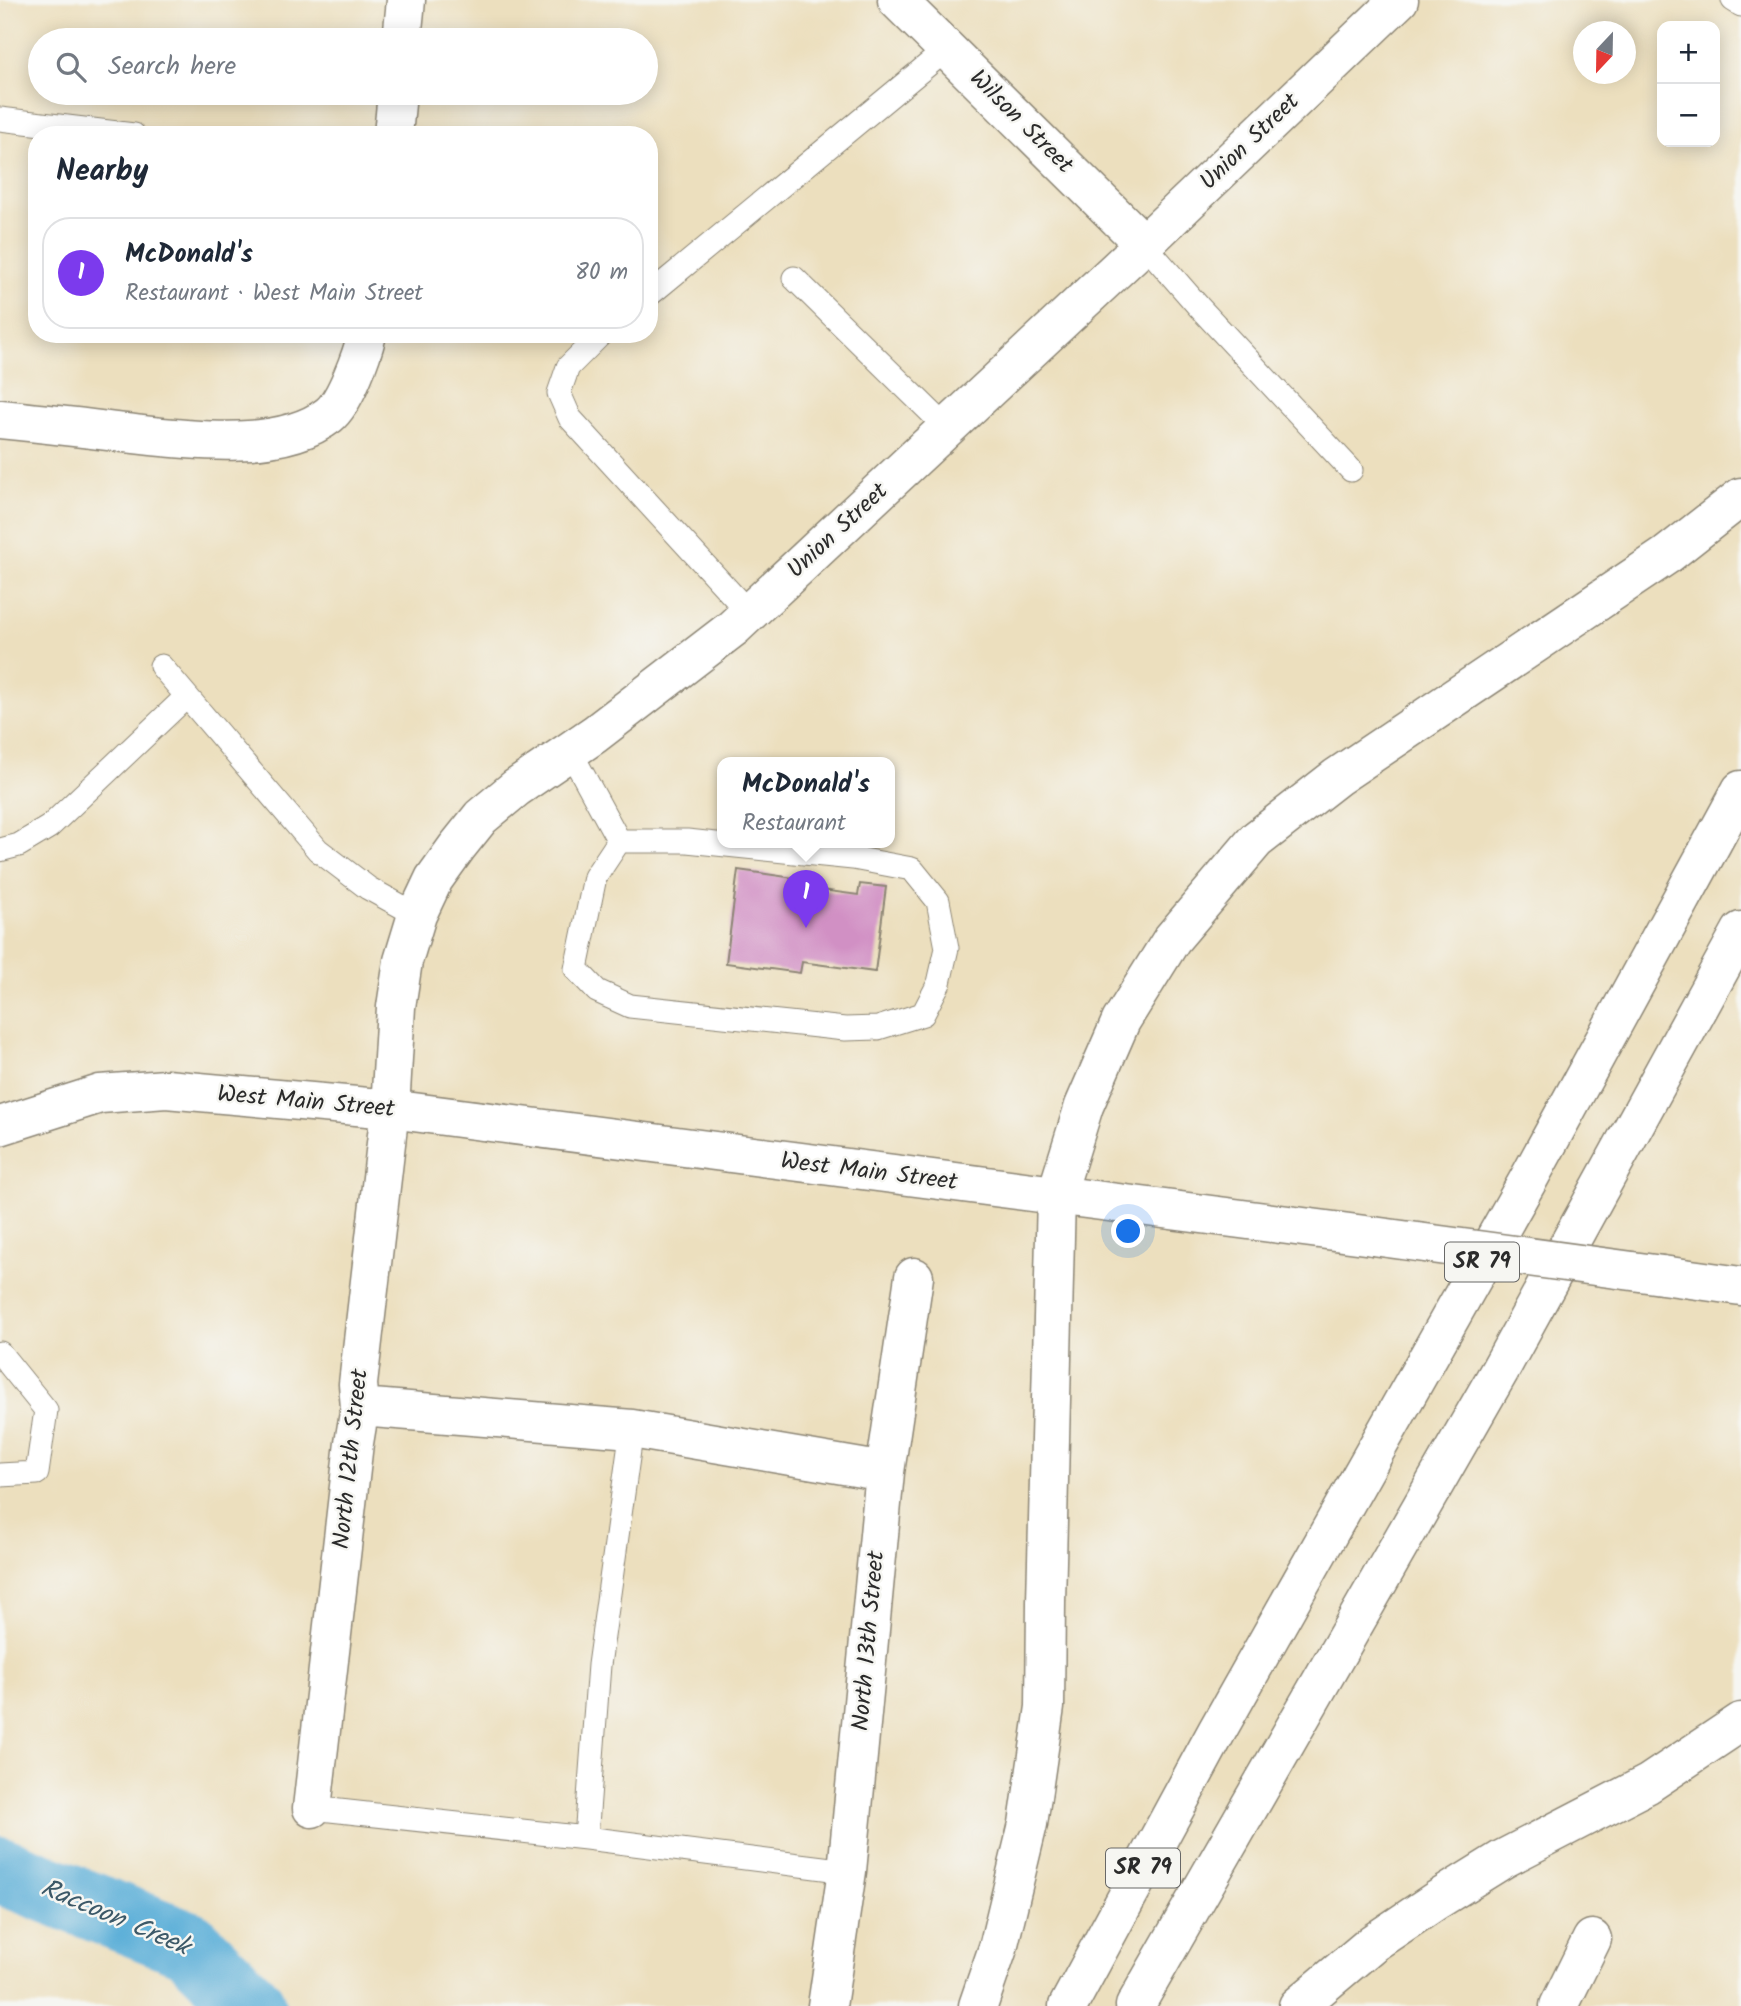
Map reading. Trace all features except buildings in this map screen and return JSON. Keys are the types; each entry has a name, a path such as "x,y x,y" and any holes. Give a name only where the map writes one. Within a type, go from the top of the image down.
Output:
{"main road":[{"path":"403,28 406,0"},
{"name":"Union Street","path":"390,1109 396,1007 402,961 417,915 434,879 481,817 516,788 595,734 733,628 1144,244 1399,0"},
{"name":"Wilson Street","path":"899,1 1144,244"},
{"path":"394,126 396,105"},
{"path":"0,419 205,441 276,437 306,428 330,414 359,362 364,343"},
{"path":"978,2006 998,1948 1028,1824 1045,1707 1056,1196 1084,1106 1121,1021 1172,939 1256,840 1337,777 1667,555 1741,497"},
{"name":"SR 79","path":"1068,2006 1217,1731 1534,1169 1741,790"},
{"name":"SR 79","path":"1135,2006 1500,1370 1741,931"},
{"name":"West Main Street","path":"0,1126 100,1094 166,1089 390,1109 1741,1286"},
{"name":"North 12th Street","path":"312,1808 360,1406 358,1384 390,1109"},
{"name":"North 13th Street","path":"827,2006 847,1871 885,1472 914,1276"},
{"path":"360,1406 632,1429 885,1472"},
{"path":"1298,2006 1373,1943 1437,1900 1503,1859 1648,1784 1741,1722"},
{"path":"1559,2006 1592,1939"}],"lane":[{"path":"1733,0 1741,5"},
{"path":"658,288 947,48"},
{"path":"0,119 59,126"},
{"path":"1144,244 1351,470"},
{"path":"794,278 947,428"},
{"path":"592,343 568,367 559,393 570,418 749,613"},
{"path":"161,666 318,850 368,888 417,915"},
{"path":"0,849 19,845 49,827 186,697"},
{"path":"570,751 619,841"},
{"path":"619,841 595,877 576,969 597,991 630,1006 845,1029 878,1028 923,1014 939,983 947,948 938,901 912,869 853,858 755,848"},
{"path":"619,841 687,841 717,844"},
{"path":"0,1353 46,1410 37,1472 0,1475"},
{"path":"586,1838 599,1665 632,1429"},
{"path":"312,1808 586,1838 847,1871"}],"waterway":[{"name":"Raccoon Creek","path":"0,1870 190,1945 252,2006"}],"place":[{"name":"McDonald's","path":"806,928"}]}
